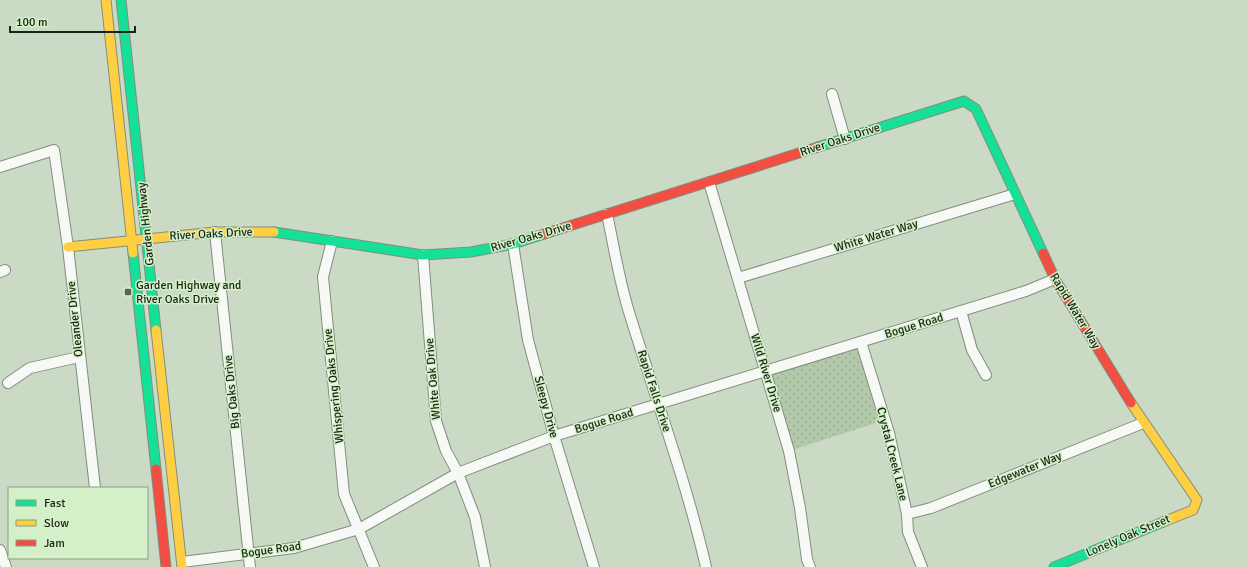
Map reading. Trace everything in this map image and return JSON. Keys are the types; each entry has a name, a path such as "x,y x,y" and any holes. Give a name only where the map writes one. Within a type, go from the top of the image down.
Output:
{"street":[{"name":"Garden Highway","path":"106,0 132,240 164,566"},
{"name":"Garden Highway","path":"121,0 148,238 182,564"},
{"path":"832,94 845,139"},
{"name":"River Oaks Drive","path":"68,247 215,232 282,232 422,256 471,252 513,244 964,101 976,108"},
{"name":"Rapid Water Way","path":"976,108 1055,279 1143,423 1197,500"},
{"name":"Oleander Drive","path":"0,167 54,150 68,247 79,357 95,487"},
{"name":"Wild River Drive","path":"709,182 789,451 800,508 807,559 810,567"},
{"name":"White Water Way","path":"738,278 1015,194"},
{"name":"Rapid Falls Drive","path":"607,214 628,310 659,404 699,537 706,567"},
{"name":"Big Oaks Drive","path":"215,232 250,567"},
{"name":"Whispering Oaks Drive","path":"332,241 323,278 344,494 374,567"},
{"name":"Sleepy Drive","path":"513,244 528,340 554,436 594,567"},
{"name":"White Oak Drive","path":"422,256 436,421 446,451 458,474 475,517 485,567"},
{"name":"Bogue Road","path":"164,566 248,553 294,548 359,529 458,474 554,436 1026,291 1055,279"},
{"path":"961,311 972,350 986,375"},
{"name":"Crystal Creek Lane","path":"860,342 889,432 907,514 908,532 922,567"},
{"path":"8,384 30,368 79,357"},
{"name":"Edgewater Way","path":"907,514 931,508 1143,423"},
{"name":"Lonely Oak Street","path":"1054,567 1193,510 1197,500"},
{"path":"4,552 6,567"}],"green space":[{"path":"861,342 885,420 789,451 766,371"}],"traffic: fast":[{"path":"121,0 156,330"},
{"path":"818,147 964,101 976,109 1043,253"},
{"path":"274,232 423,255 471,252 513,244 544,234"},
{"path":"133,253 156,469"},
{"path":"1054,567 1163,522"}],"traffic: slow":[{"path":"106,0 133,253"},
{"path":"68,247 215,232 274,232"},
{"path":"156,330 182,567"},
{"path":"1131,403 1197,500 1193,510 1163,522"}],"traffic: jam":[{"path":"544,234 818,147"},
{"path":"1043,253 1055,279 1131,403"},
{"path":"156,469 166,567"}],"place":[{"name":"Garden Highway and River Oaks Drive","path":"128,292"}]}
